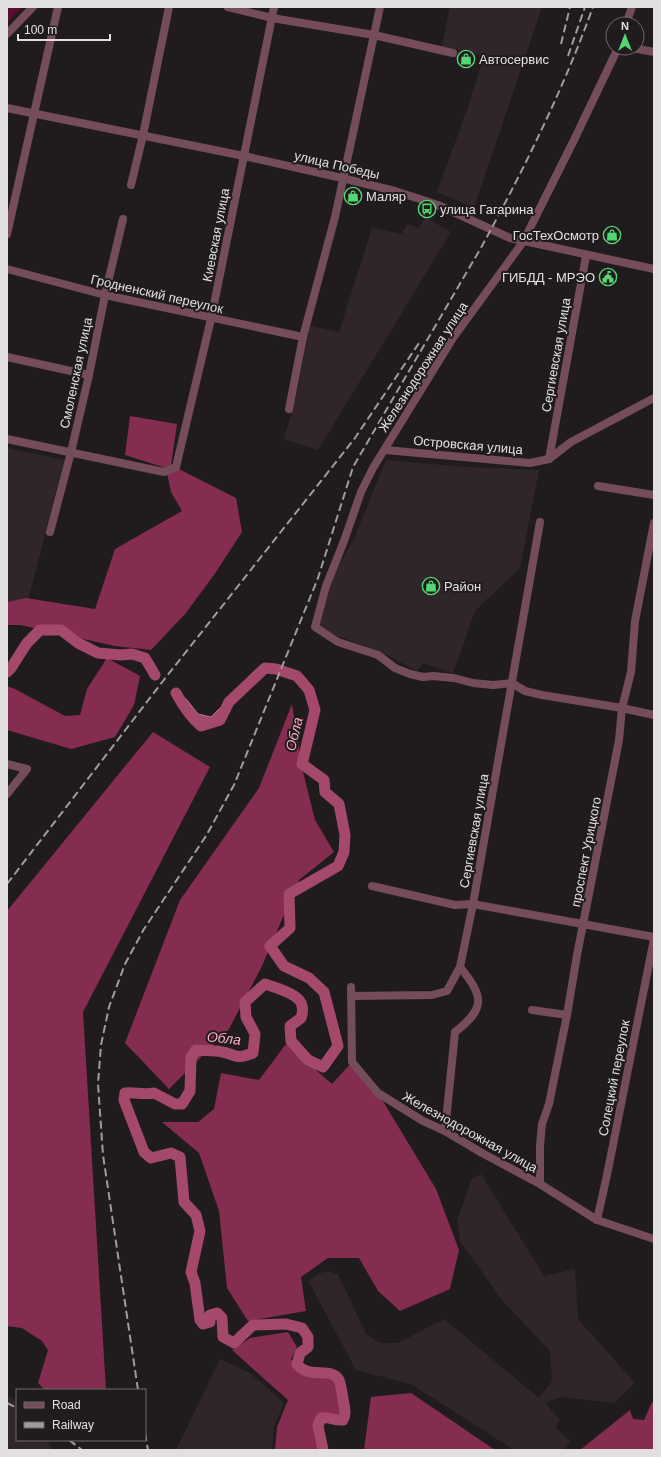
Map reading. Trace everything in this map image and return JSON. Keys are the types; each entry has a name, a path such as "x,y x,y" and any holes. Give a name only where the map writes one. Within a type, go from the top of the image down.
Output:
{"street":[{"path":"7,34 33,7"},
{"path":"7,234 58,7"},
{"path":"131,185 170,7"},
{"path":"228,7 272,18 374,35 453,53"},
{"name":"Киевская улица","path":"71,452 164,472 176,467 211,319 274,7"},
{"path":"289,409 303,337 334,217 380,7"},
{"name":"Железнодорожная улица","path":"512,683 493,685 473,683 454,678 410,674 395,668 378,656 338,642 315,627 326,586 361,492 373,468 453,338 524,242 614,56"},
{"name":"улица Победы","path":"7,108 244,156 395,191 438,205 510,238 586,256 654,269"},
{"name":"Смоленская улица","path":"50,532 89,375 105,295 123,219"},
{"name":"Сергиевская улица","path":"549,459 586,256"},
{"name":"Гродненский переулок","path":"7,269 105,295 211,319 303,337"},
{"path":"7,357 89,375"},
{"path":"549,459 572,442 654,398"},
{"path":"7,439 71,452"},
{"name":"Островская улица","path":"385,450 530,463 549,459"},
{"path":"598,486 654,495"},
{"name":"Сергиевская улица","path":"351,996 432,995 447,991 460,967 473,904 540,522"},
{"name":"проспект Урицкого","path":"540,1184 540,1146 542,1124 550,1104 577,955 619,740 622,708 631,672 635,621 654,523"},
{"path":"512,683 525,691 654,715"},
{"path":"7,764 27,769 7,794"},
{"path":"372,886 456,905 473,904 654,938"},
{"name":"Солецкий переулок","path":"596,1220 607,1175 654,938"},
{"path":"445,1131 455,1032 469,1021 477,1012 478,994 473,984 460,967"},
{"name":"Железнодорожная улица","path":"351,987 352,1062 378,1093 423,1121 445,1131 540,1184 596,1220 654,1239"},
{"path":"532,1010 567,1015"}],"shaded area":[{"path":"7,7 23,7 7,22"},
{"path":"450,7 542,7 474,208 437,192 467,110 484,56 442,46"},
{"path":"425,217 451,232 318,450 284,439 296,397 310,326 339,332 372,228 401,234 408,224 419,228"},
{"path":"130,416 177,424 171,465 236,498 242,532 214,575 185,614 151,650 115,646 20,625 7,625 7,602 26,598 95,609 115,549 182,511 171,492 166,468 125,455"},
{"path":"7,448 64,460 26,608 7,605"},
{"path":"386,460 466,467 539,470 520,568 475,611 453,673 423,663 417,671 387,655 315,627 326,586 353,541"},
{"path":"107,658 140,676 134,705 115,737 71,749 7,730 7,686 65,716 80,715 87,689"},
{"path":"264,663 265,668 229,702 220,720 201,726 193,719 176,693 179,693 187,700 198,714 211,717 243,685 250,675"},
{"path":"292,704 302,768 315,820 334,852 299,880 262,966 229,1029 169,1089 125,1043 180,900 259,788"},
{"path":"153,732 210,767 83,1012 106,1389 44,1389 38,1383 48,1350 42,1341 22,1328 7,1326 7,911"},
{"path":"286,1044 332,1084 352,1062 378,1093 436,1189 459,1250 450,1289 400,1311 378,1291 359,1258 328,1258 301,1277 306,1311 248,1321 227,1288 219,1211 199,1153 162,1122 198,1122 214,1109 221,1073 259,1080"},
{"path":"481,1174 544,1276 575,1269 578,1319 635,1383 614,1403 561,1397 545,1403 560,1420 555,1427 570,1441 565,1450 514,1450 411,1384 356,1370 309,1282 318,1274 327,1271 338,1274 366,1334 380,1343 398,1343 444,1319 539,1398 552,1381 550,1351 502,1300 460,1241 457,1221 472,1178"},
{"path":"288,1332 297,1347 291,1359 300,1372 315,1376 332,1377 336,1381 343,1414 342,1417 328,1415 318,1416 316,1426 320,1450 275,1450 277,1427 288,1400 232,1350 250,1338"},
{"path":"220,1359 250,1373 284,1403 274,1427 272,1450 176,1450"},
{"path":"411,1393 495,1450 364,1450 371,1397"},
{"path":"7,1395 16,1401 16,1441 47,1441 54,1450 7,1450"},
{"path":"652,1402 654,1402 654,1450 580,1450 630,1410 633,1419 644,1420"}],"waterway":[{"name":"Обла","path":"7,672 27,643 40,630 61,630 78,643 98,653 121,655 132,654 145,658 155,675"},
{"name":"Обла","path":"176,693 193,719 201,726 220,720 229,702 265,668 276,669 297,676 309,690 315,710 302,764 324,780 325,792 339,804 345,835 344,852 338,866 289,894 290,928 270,946 284,966 309,978 324,992 338,1046 323,1067 308,1060 291,1041 290,1026 301,1018 302,1014 302,1006 300,1002 292,995 265,984 245,1002 246,1017 255,1034 253,1053 240,1057 219,1051 196,1050 191,1057 190,1091 182,1104 175,1104 154,1093 125,1093 124,1100 144,1152 151,1158 171,1153 180,1157 184,1202 196,1215 200,1231 191,1272 195,1283 200,1320 203,1324 210,1322 210,1315 217,1313 222,1318 223,1337 234,1343 253,1325 286,1324 302,1328 308,1337 308,1347 300,1353 297,1364 302,1369 307,1371 331,1374 336,1376 339,1380 345,1415 343,1420 321,1418 318,1426 323,1450"}],"railway":[{"path":"561,44 570,7"},
{"path":"568,56 585,7"},
{"path":"138,1389 103,1155 98,1084 101,1045 109,1007 125,964 144,929 206,836 234,785 318,578 353,467 482,246 513,188 556,99 593,7"},
{"path":"7,884 163,681 355,438 421,340"},
{"path":"7,1403 16,1408"},
{"path":"146,1439 148,1450"},
{"path":"70,1441 82,1450"}],"place":[{"name":"Автосервис","path":"466,59"},
{"name":"Маляр","path":"353,196"},
{"name":"улица Гагарина","path":"427,209"},
{"name":"ГосТехОсмотр","path":"612,235"},
{"name":"ГИБДД - МРЭО","path":"608,277"},
{"name":"Район","path":"431,586"}]}
